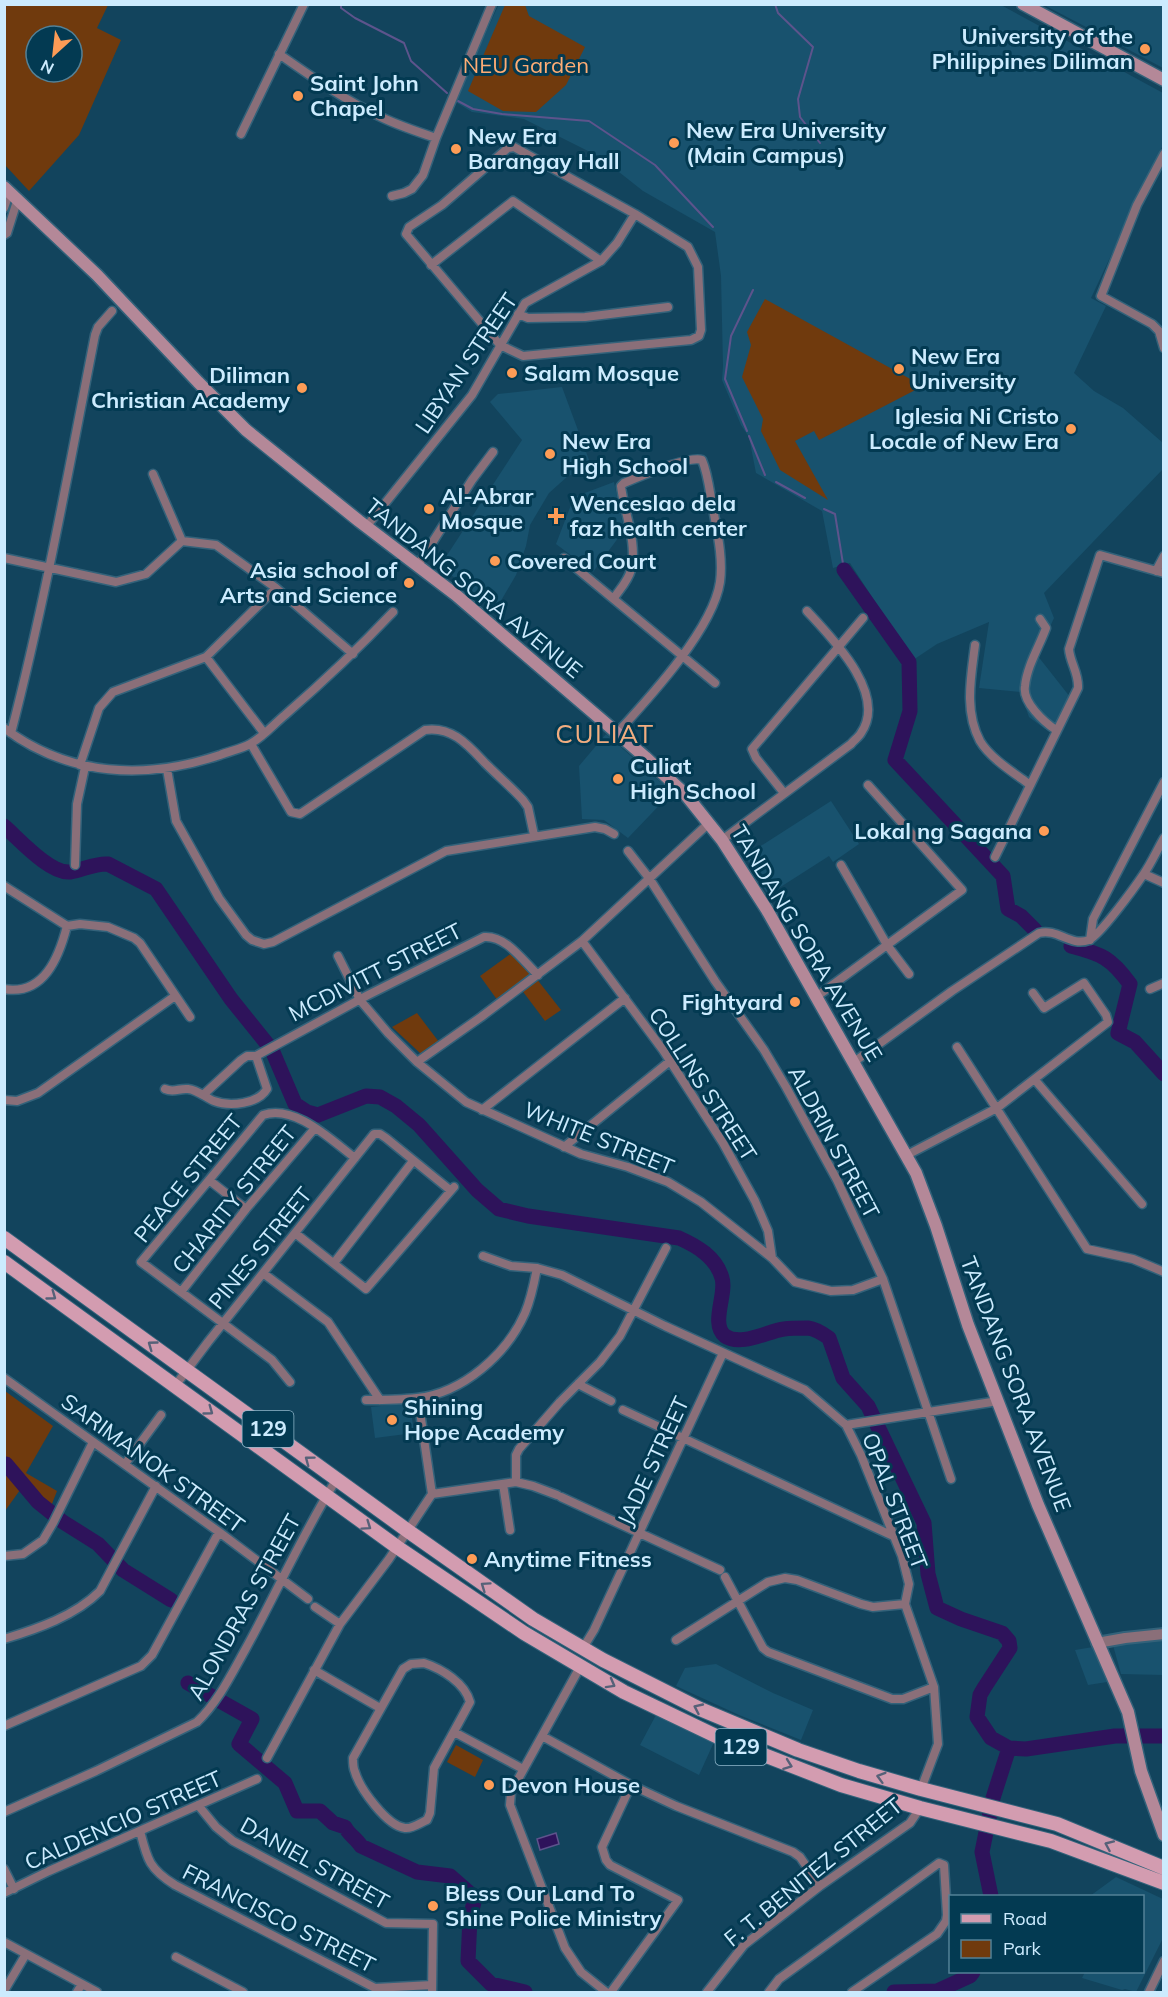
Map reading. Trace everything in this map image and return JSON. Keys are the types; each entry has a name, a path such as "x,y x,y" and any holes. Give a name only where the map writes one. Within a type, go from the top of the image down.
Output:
{"main road":[{"path":"1023,4 1164,80"},
{"name":"TANDANG SORA AVENUE","path":"11,192 97,275 231,415 263,444 468,604 673,782 722,840 750,882 907,1155 928,1202 968,1324 1038,1505 1129,1716 1151,1803 1164,1835"},
{"name":"129","path":"4,1238 408,1531 533,1619 583,1648 672,1696 739,1726 839,1764 921,1789 1081,1832 1164,1868"},
{"name":"129","path":"4,1262 397,1547 524,1633 624,1692 718,1737 842,1785 1071,1848 1161,1885"},
{"path":"524,1633 533,1619"}],"street":[{"path":"241,134 304,4"},
{"path":"392,196 404,194 419,181 425,170 492,4"},
{"path":"279,54 366,110 436,138"},
{"path":"514,147 635,214 680,240 694,256 698,267 701,330 699,336 691,340 527,357 500,345 408,238 406,231 454,195 508,148 514,147"},
{"path":"1164,154 1137,205 1101,296 1152,324 1159,331 1164,348"},
{"path":"4,208 11,192"},
{"path":"4,235 7,233 11,192"},
{"path":"431,265 513,201 601,261"},
{"name":"LIBYAN STREET","path":"366,526 472,395 525,303 601,261 617,243 635,214"},
{"path":"518,314 528,318 585,317 668,307"},
{"path":"112,310 98,327 95,335 30,660 8,731 32,745 83,766 107,770 167,769 192,764 250,744 313,692 393,612"},
{"path":"418,566 472,480 493,452"},
{"path":"614,598 627,580 633,561 633,549 621,486 696,458 703,461 722,567 717,597 683,656 617,733"},
{"path":"153,474 182,541"},
{"path":"4,558 50,566 116,582 146,574 182,541 216,545 276,588 353,654"},
{"path":"995,857 1078,688 1069,649 1100,555 1160,572 1164,556"},
{"path":"564,558 715,682"},
{"path":"75,865 77,804 83,766 99,708 113,692 206,657 276,588"},
{"path":"722,840 851,744 862,733 868,704 859,677 839,646 807,611"},
{"path":"784,793 756,758 752,749 863,618"},
{"path":"1040,619 1046,630 1028,673 1025,692 1038,715 1056,730"},
{"path":"975,645 970,681 970,711 981,742 1002,764 1029,784"},
{"path":"206,657 264,733"},
{"path":"250,744 291,812 300,814 425,730 445,731 464,741 523,800 528,807 534,835"},
{"path":"167,769 174,816 219,898 246,935 264,944 273,942 316,921 446,851 595,826 614,834"},
{"path":"1090,940 1093,919 1164,782"},
{"path":"816,997 962,890 868,785"},
{"path":"417,1062 582,941 709,823"},
{"path":"854,1062 952,991 1039,933 1055,932 1071,941 1090,940 1100,931 1144,874 1164,838"},
{"name":"ALDRIN STREET","path":"628,851 649,878 786,1087 837,1180 883,1279 951,1479"},
{"path":"841,865 887,945 909,974"},
{"path":"1144,874 1164,883"},
{"path":"4,886 67,926 80,924 108,927 134,938 190,1017"},
{"path":"4,989 17,992 34,986 52,966 67,926"},
{"name":"MCDIVITT STREET","path":"203,1095 240,1059 256,1056 484,937 491,936 506,944 538,975"},
{"name":"COLLINS STREET","path":"582,941 670,1061 723,1143 755,1201 768,1231 772,1258"},
{"name":"WHITE STREET","path":"338,956 360,1000 388,1033 417,1062 466,1102 581,1154 628,1167 668,1182 701,1202 772,1258 795,1282 831,1291 853,1290 883,1279"},
{"path":"907,1155 997,1108 1108,1022 1106,1015 1084,983 1044,1008 1033,993"},
{"path":"1150,989 1164,983"},
{"path":"4,1100 17,1101 38,1093 175,996"},
{"path":"482,1110 625,998"},
{"path":"957,1047 1087,1249 1127,1258 1164,1272"},
{"path":"165,1089 173,1092 190,1089 216,1102 248,1102 263,1094 266,1086 256,1056"},
{"path":"564,1147 670,1061"},
{"path":"1035,1080 1142,1204"},
{"name":"PEACE STREET","path":"181,1292 141,1262 262,1115 284,1113 315,1128 355,1158"},
{"name":"CHARITY STREET","path":"181,1292 246,1209 315,1128"},
{"name":"PINES STREET","path":"175,1386 374,1134 380,1134 413,1161"},
{"path":"295,1233 366,1289 452,1188 413,1161 334,1263"},
{"path":"209,1180 246,1209"},
{"path":"516,1482 516,1455 519,1449 560,1401 600,1362 620,1336 666,1248"},
{"name":"OPAL STREET","path":"483,1256 511,1266 537,1268 562,1275 665,1326 806,1390 846,1425 861,1455 902,1556 909,1584 905,1604 934,1687 938,1744 921,1789"},
{"path":"366,1400 418,1398 441,1392 482,1369 514,1334 525,1314 533,1292 537,1268"},
{"path":"263,1273 328,1322 380,1400"},
{"path":"181,1292 272,1360 290,1382"},
{"name":"JADE STREET","path":"583,1648 594,1630 723,1353"},
{"name":"SARIMANOK STREET","path":"4,1378 156,1486 308,1599"},
{"path":"578,1384 610,1401"},
{"path":"267,1758 340,1624 397,1547 432,1494 418,1398"},
{"path":"846,1425 998,1401"},
{"path":"623,1410 893,1536"},
{"path":"125,1464 161,1415"},
{"path":"4,1556 23,1554 43,1540 93,1442"},
{"name":"ALONDRAS STREET","path":"4,1812 197,1722 208,1711 224,1688 336,1480"},
{"path":"432,1494 516,1482 559,1496 722,1573 763,1648 768,1653 892,1699 903,1699 934,1687"},
{"path":"504,1484 510,1530"},
{"path":"4,1640 68,1615 90,1601 100,1591 156,1486"},
{"path":"4,1726 141,1666 152,1655 219,1532"},
{"path":"676,1640 768,1581 785,1578 797,1580 873,1607 905,1604"},
{"path":"315,1607 340,1624"},
{"path":"1097,1643 1164,1634"},
{"path":"424,1663 435,1667 465,1688 470,1702 454,1732 434,1768 430,1813 427,1820 407,1829 398,1826 381,1814 359,1782 353,1758 403,1669 411,1664 424,1663"},
{"path":"580,1667 511,1792 510,1805 565,1948 581,1972 606,1992"},
{"path":"314,1670 380,1708"},
{"path":"454,1732 523,1769"},
{"path":"542,1736 631,1785 676,1806 793,1852 800,1857 820,1886"},
{"name":"CALDENCIO STREET","path":"4,1893 257,1779"},
{"path":"611,1992 678,1900 610,1865 602,1852 602,1847 631,1785"},
{"name":"DANIEL STREET","path":"198,1804 216,1827 233,1841 386,1923 432,1924 432,1989"},
{"name":"F. T. BENITEZ STREET","path":"707,1992 744,1945 820,1886 910,1823 920,1808"},
{"name":"FRANCISCO STREET","path":"140,1831 148,1862 165,1879 185,1890 375,1988 432,1989"},
{"path":"769,1992 779,1979 939,1863 944,1865 946,1921 937,1934 852,1992"},
{"path":"4,1869 14,1889"},
{"path":"4,1942 97,1992"},
{"path":"4,1991 26,1954"},
{"path":"176,1957 243,1992"},
{"path":"1149,1992 1164,1961"},
{"path":"77,1992 82,1984"}],"shaded area":[{"name":"New Era University","path":"499,4 1001,5 1163,93 1163,145 1091,298 1106,306 1074,373 1094,391 1123,408 1163,443 1163,469 1044,593 1054,618 1037,655 1074,702 1061,729 1045,729 1029,717 1020,692 979,688 989,622 937,644 913,660 850,563 833,568 822,511 756,473 749,437 741,425 722,380 721,276 715,232 643,191 600,157 524,119 472,112 454,101"},
{"name":"University of the Philippines Diliman","path":"1044,5 1163,5 1163,68 1090,29"},
{"name":"New Era High School","path":"562,387 592,468 568,476 549,493 530,525 526,546 516,575 495,611 440,566 522,440 490,402 498,394"},
{"path":"614,482 624,530 593,572 556,544 574,497"},
{"name":"Culiat High School","path":"606,734 672,792 628,838 604,820 582,819 579,766"},
{"path":"831,801 859,844 833,862 829,856 768,895 745,856"},
{"name":"Shining Hope Academy","path":"410,1403 414,1433 375,1438 371,1407"},
{"path":"1111,1638 1163,1638 1163,1675 1121,1674"},
{"path":"1093,1647 1107,1682 1088,1685 1075,1650"},
{"path":"716,1664 813,1710 801,1740 676,1686 685,1668"},
{"path":"656,1715 714,1742 699,1775 640,1745"},
{"path":"556,1833 559,1844 540,1850 537,1839"},
{"path":"1116,1877 1163,1899 1163,1938 1136,1992 1082,1978 1084,1973 1144,1973 1144,1895 1091,1895"}],"green space":[{"path":"5,4 108,5 97,28 121,40 79,135 29,191 5,165"},
{"name":"NEU Garden","path":"505,5 525,5 529,16 585,47 566,85 536,112 503,111 468,91"},
{"path":"765,299 923,386 819,440 814,431 795,441 828,500 780,470 761,431 763,419 742,377 751,345 747,332"},
{"path":"513,952 535,974 498,1001 480,976"},
{"path":"536,978 561,1010 545,1021 521,989"},
{"path":"417,1013 439,1042 424,1053 420,1053 392,1027"},
{"path":"5,1391 53,1426 26,1473 57,1491 48,1514 20,1490 5,1511"},
{"path":"456,1745 483,1760 475,1777 447,1762"}],"waterway":[{"path":"341,4 341,8 355,18 404,43 411,61 447,93"},
{"path":"775,4 778,13 813,47 798,99 800,117 820,143"},
{"path":"458,101 473,109 502,114 589,121 655,165 713,227"},
{"path":"747,431 725,379 731,336 753,290"},
{"path":"749,436 765,475"},
{"path":"776,482 805,498"},
{"path":"824,509 835,514 844,570"},
{"path":"844,570 909,662 910,711 895,760 1003,876 1008,909 1021,916 1035,930"},
{"path":"4,826 44,862 62,871 70,872 108,864 156,889 231,999 272,1050 295,1104 307,1112 318,1115 366,1096 380,1097 396,1106 419,1125 477,1190 499,1209 528,1216 679,1238 699,1249 711,1258 722,1278 719,1324 725,1336 739,1340 784,1329 808,1328 829,1338 843,1378 868,1406 924,1523 928,1574 937,1608 1002,1633 1009,1641 1010,1648 980,1695 977,1717 991,1738 1009,1748 1026,1749 1115,1736 1164,1736"},
{"path":"1071,946 1105,958 1130,984 1118,1033 1135,1042 1164,1074"},
{"path":"6,1464 38,1502 63,1522 98,1544 123,1570 171,1600"},
{"path":"188,1683 252,1719 239,1744 285,1783 297,1811 320,1811 333,1823 345,1827 361,1846 417,1872 450,1876 475,1898 470,1918 468,1961 491,1984 525,1992"},
{"path":"991,1895 982,1852 993,1798 1009,1748"},
{"path":"894,1992 937,1991 972,1973"}],"place":[{"name":"University of the Philippines Diliman","path":"1145,49"},
{"name":"Saint John Chapel","path":"298,96"},
{"name":"New Era University (Main Campus)","path":"674,143"},
{"name":"New Era Barangay Hall","path":"456,149"},
{"name":"New Era University","path":"899,369"},
{"name":"Salam Mosque","path":"512,373"},
{"name":"Diliman Christian Academy","path":"302,388"},
{"name":"Iglesia Ni Cristo Locale of New Era","path":"1071,429"},
{"name":"New Era High School","path":"550,454"},
{"name":"Al-Abrar Mosque","path":"429,509"},
{"name":"Wenceslao dela faz health center","path":"556,516"},
{"name":"Covered Court","path":"495,561"},
{"name":"Asia school of Arts and Science","path":"409,583"},
{"name":"Culiat High School","path":"618,779"},
{"name":"Lokal ng Sagana","path":"1044,831"},
{"name":"Fightyard","path":"795,1002"},
{"name":"Shining Hope Academy","path":"392,1420"},
{"name":"Anytime Fitness","path":"472,1559"},
{"name":"Devon House","path":"489,1785"},
{"name":"Bless Our Land To Shine Police Ministry","path":"433,1906"}],"district":[{"name":"CULIAT","path":"605,734"}]}
